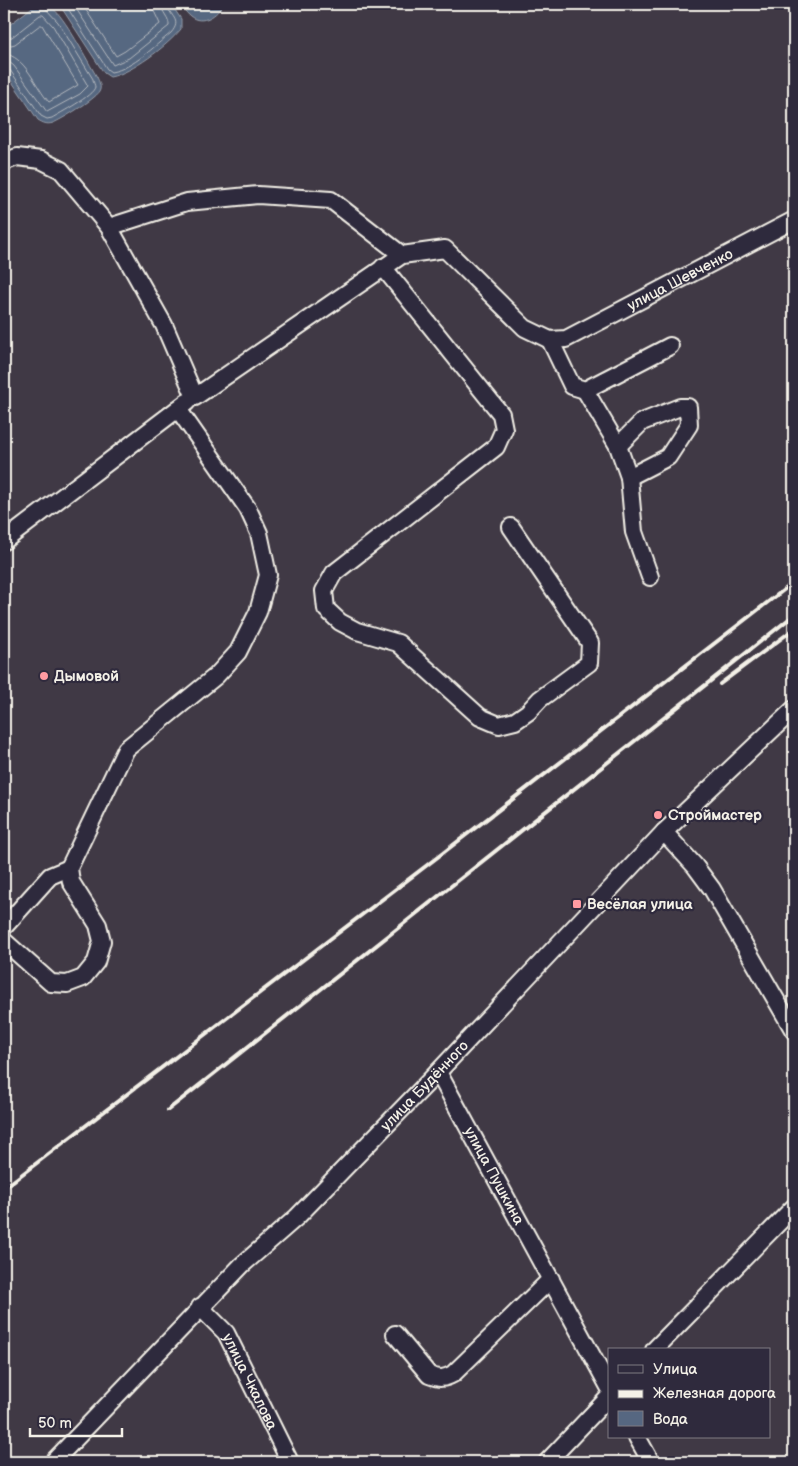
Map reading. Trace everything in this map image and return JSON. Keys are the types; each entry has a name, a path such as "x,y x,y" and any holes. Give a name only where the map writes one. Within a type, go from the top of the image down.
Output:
{"street":[{"path":"4,162 17,157 41,160 61,170 109,227 164,324 195,397"},
{"path":"109,227 187,202 258,195 331,200 402,255"},
{"name":"улица Шевченко","path":"558,340 794,220"},
{"path":"4,541 178,409 383,267 402,255 445,249 525,328 558,340 572,386 585,390 618,446 629,477 634,532 650,576"},
{"path":"383,267 501,414 504,429 496,447 334,573 324,591 326,609 340,622 357,631 398,643 480,717 499,725 515,721 528,712 540,699 589,663 590,643 511,527"},
{"path":"585,390 670,346"},
{"path":"618,446 642,422 680,407 688,407 689,425 668,457 629,477"},
{"path":"4,941 51,983 67,984 83,978 96,962 102,941 98,925 71,882 69,868 126,749 216,676 238,652 258,612 268,575 259,533 248,509 178,409"},
{"name":"улица Будённого","path":"53,1462 200,1307 242,1265 297,1217 438,1072 664,832 794,709"},
{"path":"664,832 695,866 712,889 794,1031"},
{"path":"4,927 50,876 69,868"},
{"name":"улица Пушкина","path":"438,1072 608,1385"},
{"path":"656,1348 794,1207"},
{"path":"395,1334 429,1375 437,1379 445,1379 453,1374 551,1279"},
{"name":"улица Чкалова","path":"200,1307 226,1333 290,1462"},
{"path":"546,1462 608,1398"},
{"path":"638,1438 651,1462"}],"water":[{"path":"59,4 171,4 181,19 181,29 167,43 138,65 110,77 104,73"},
{"path":"180,4 223,4 214,15 200,20 190,16"},
{"path":"35,5 50,6 62,19 76,39 100,86 99,92 85,104 63,118 49,124 38,120 4,70 4,29"}],"railway":[{"path":"4,1188 794,582"},
{"path":"168,1110 794,615"},
{"path":"720,684 794,629"}],"place":[{"name":"Дымовой","path":"44,676"},
{"name":"Строймастер","path":"658,815"},
{"name":"Весёлая улица","path":"577,904"}]}
